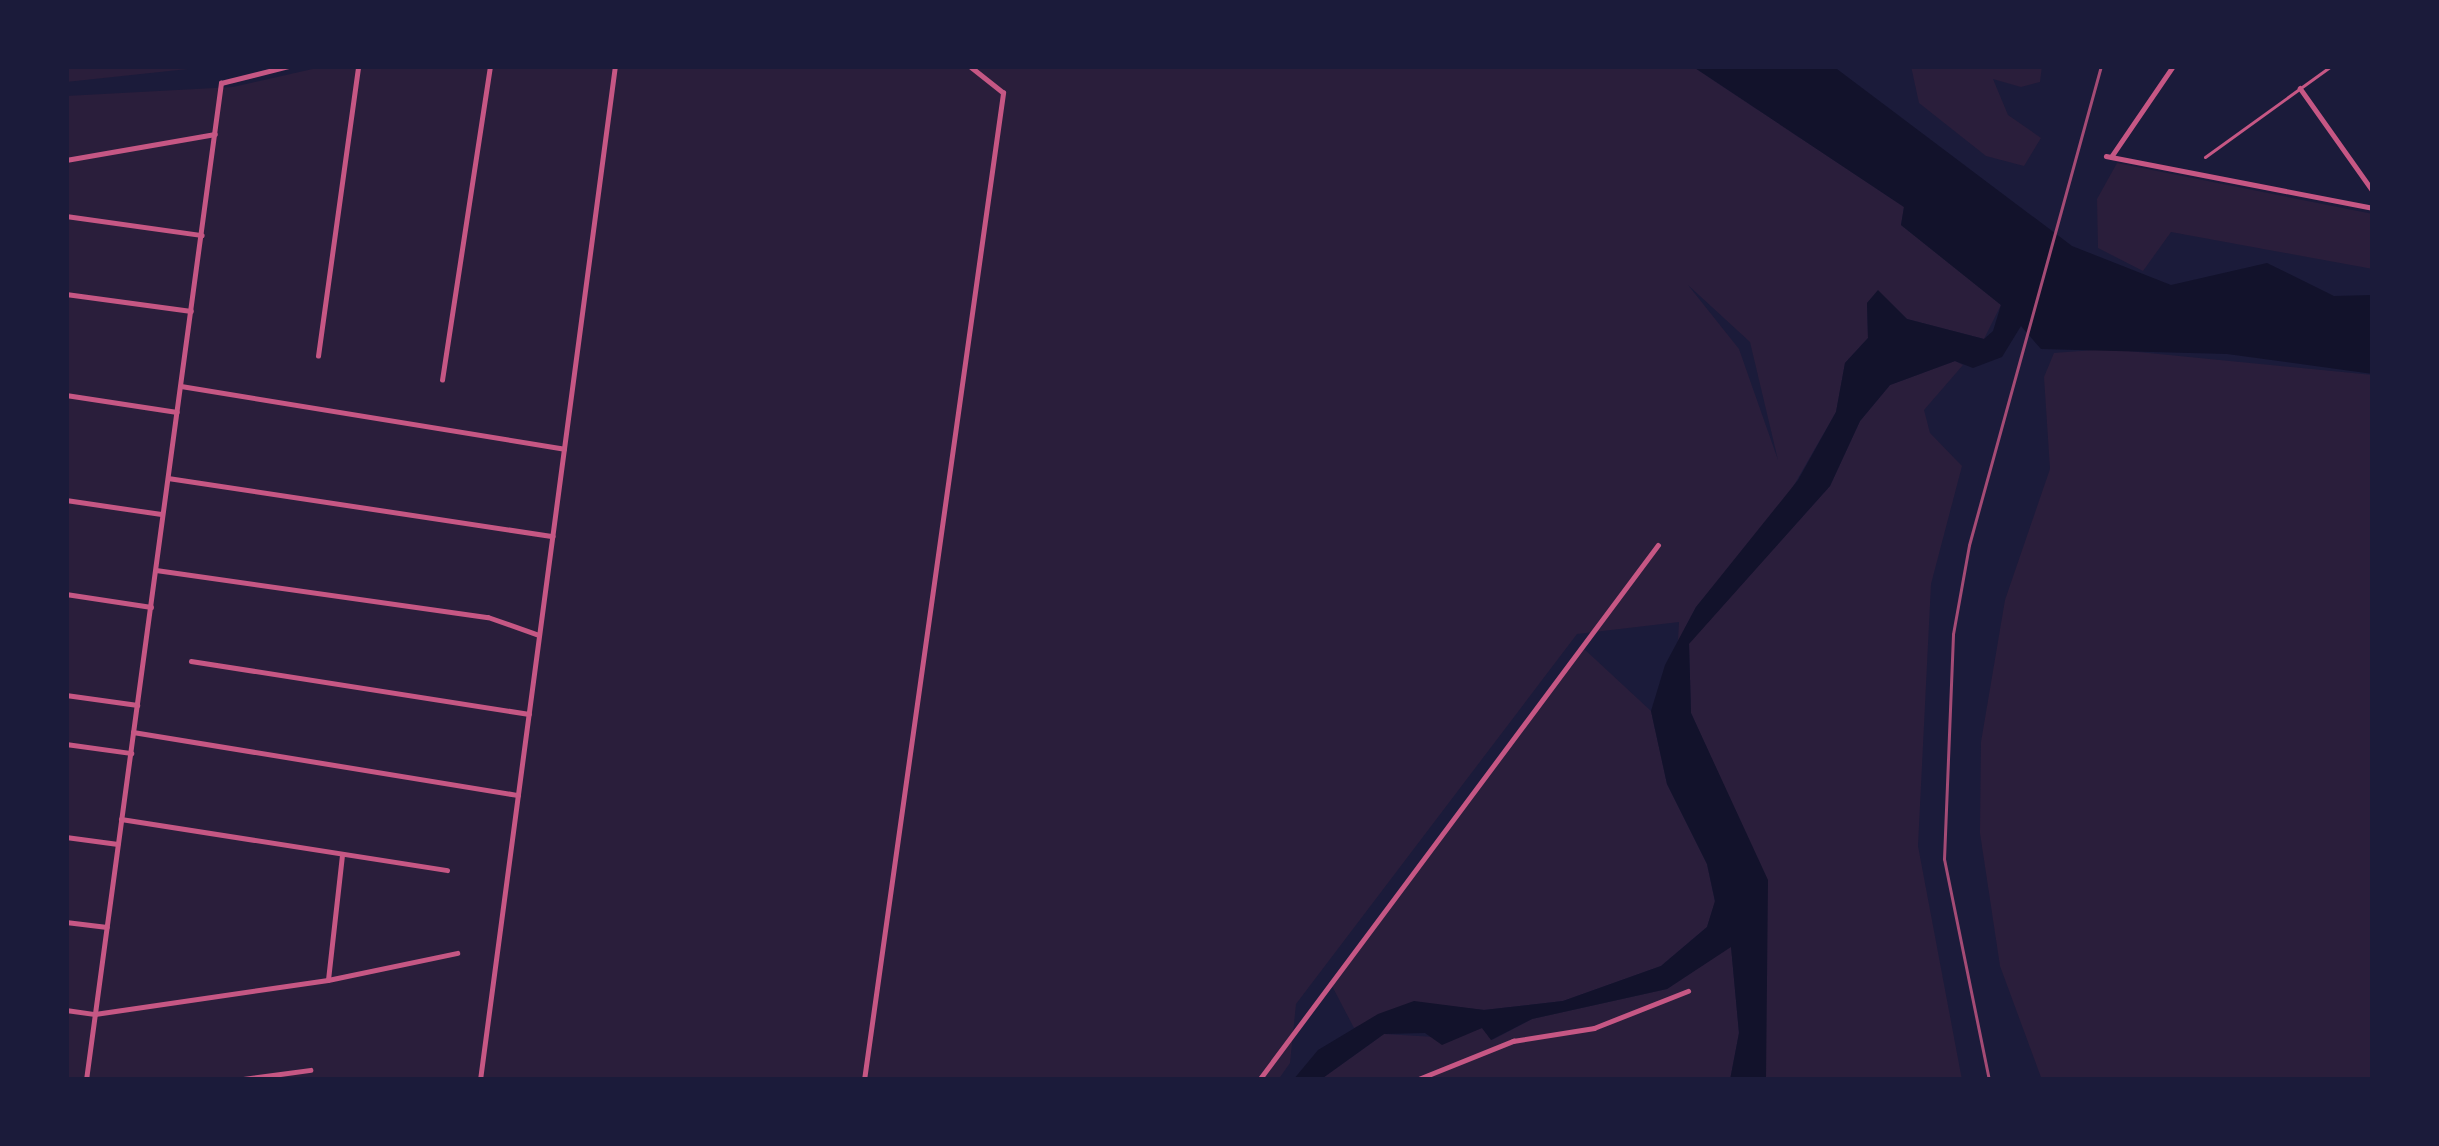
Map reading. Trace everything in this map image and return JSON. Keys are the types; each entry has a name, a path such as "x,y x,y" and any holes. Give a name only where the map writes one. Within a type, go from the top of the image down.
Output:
{"street":[{"path":"86,1080 221,83 289,66"},
{"path":"318,356 358,66"},
{"path":"442,380 490,66"},
{"path":"480,1080 615,66"},
{"path":"864,1080 1004,93 969,66"},
{"path":"2174,66 2108,156 2373,208"},
{"path":"2300,88 2373,190"},
{"path":"66,160 215,134"},
{"path":"66,216 202,235"},
{"path":"66,294 191,311"},
{"path":"181,386 564,449"},
{"path":"66,394 177,412"},
{"path":"168,478 553,536"},
{"path":"66,500 163,514"},
{"path":"1259,1080 1658,545"},
{"path":"156,571 488,617 539,635"},
{"path":"66,594 151,607"},
{"path":"191,661 529,714"},
{"path":"66,695 137,705"},
{"path":"134,732 518,795"},
{"path":"66,744 130,753"},
{"path":"122,819 447,870"},
{"path":"66,837 118,844"},
{"path":"328,980 342,854"},
{"path":"66,922 106,927"},
{"path":"66,1010 94,1014 328,980 457,952"},
{"path":"1416,1080 1513,1040 1594,1028 1688,991"},
{"path":"236,1080 310,1070"}],"lane":[{"path":"2205,158 2331,66"}],"shaded area":[{"path":"66,66 216,66 66,82"},
{"path":"326,66 1692,66 1904,207 1901,225 2001,305 1984,339 1907,319 1878,291 1867,303 1868,338 1845,363 1836,412 1782,506 1696,607 1678,641 1679,622 1577,634 1296,1004 1290,1063 1278,1080 66,1080 66,96 233,87","holes":["1688,285 1750,342 1778,460 1739,349"]},
{"path":"1692,66 1833,66 2072,246 2171,285 2267,263 2334,296 2373,295 2373,374 2227,354 2041,349 2021,326 2002,357 1973,368 1955,361 1890,385 1860,421 1830,486 1689,644 1691,713 1768,880 1766,1080 1730,1080 1739,1033 1731,947 1667,989 1532,1019 1491,1040 1482,1028 1442,1045 1425,1033 1384,1034 1320,1080 1293,1080 1318,1050 1378,1014 1414,1001 1484,1010 1563,1001 1661,966 1707,927 1715,901 1707,864 1667,784 1651,711 1665,665 1696,607 1798,480 1836,412 1845,363 1868,338 1867,303 1878,290 1907,319 1984,339 1993,331 2001,305 1901,225 1904,207"},
{"path":"1911,66 2042,66 2040,82 2021,87 1993,79 2008,115 2041,138 2024,166 1986,156 1919,103"},
{"path":"2117,163 2373,214 2373,269 2171,232 2143,271 2098,248 2097,199"},
{"path":"2108,349 2373,375 2373,1080 2042,1080 2000,966 1980,833 1981,742 2005,600 2050,469 2044,377 2054,353"},
{"path":"1955,361 1963,365 1924,410 1930,433 1962,466 1931,584 1918,846 1962,1080 1766,1080 1766,1032 1720,777 1691,713 1689,643 1830,486 1860,421 1890,385"},
{"path":"1582,647 1651,711 1667,784 1707,864 1715,902 1707,927 1661,966 1563,1001 1484,1010 1414,1002 1354,1028 1331,984"},
{"path":"1731,946 1739,1033 1730,1080 1320,1080 1384,1034 1452,1038 1482,1028 1492,1040 1532,1019 1667,989"}],"railway":[{"path":"1989,1080 1944,859 1953,634 1969,545 2101,66"}]}
